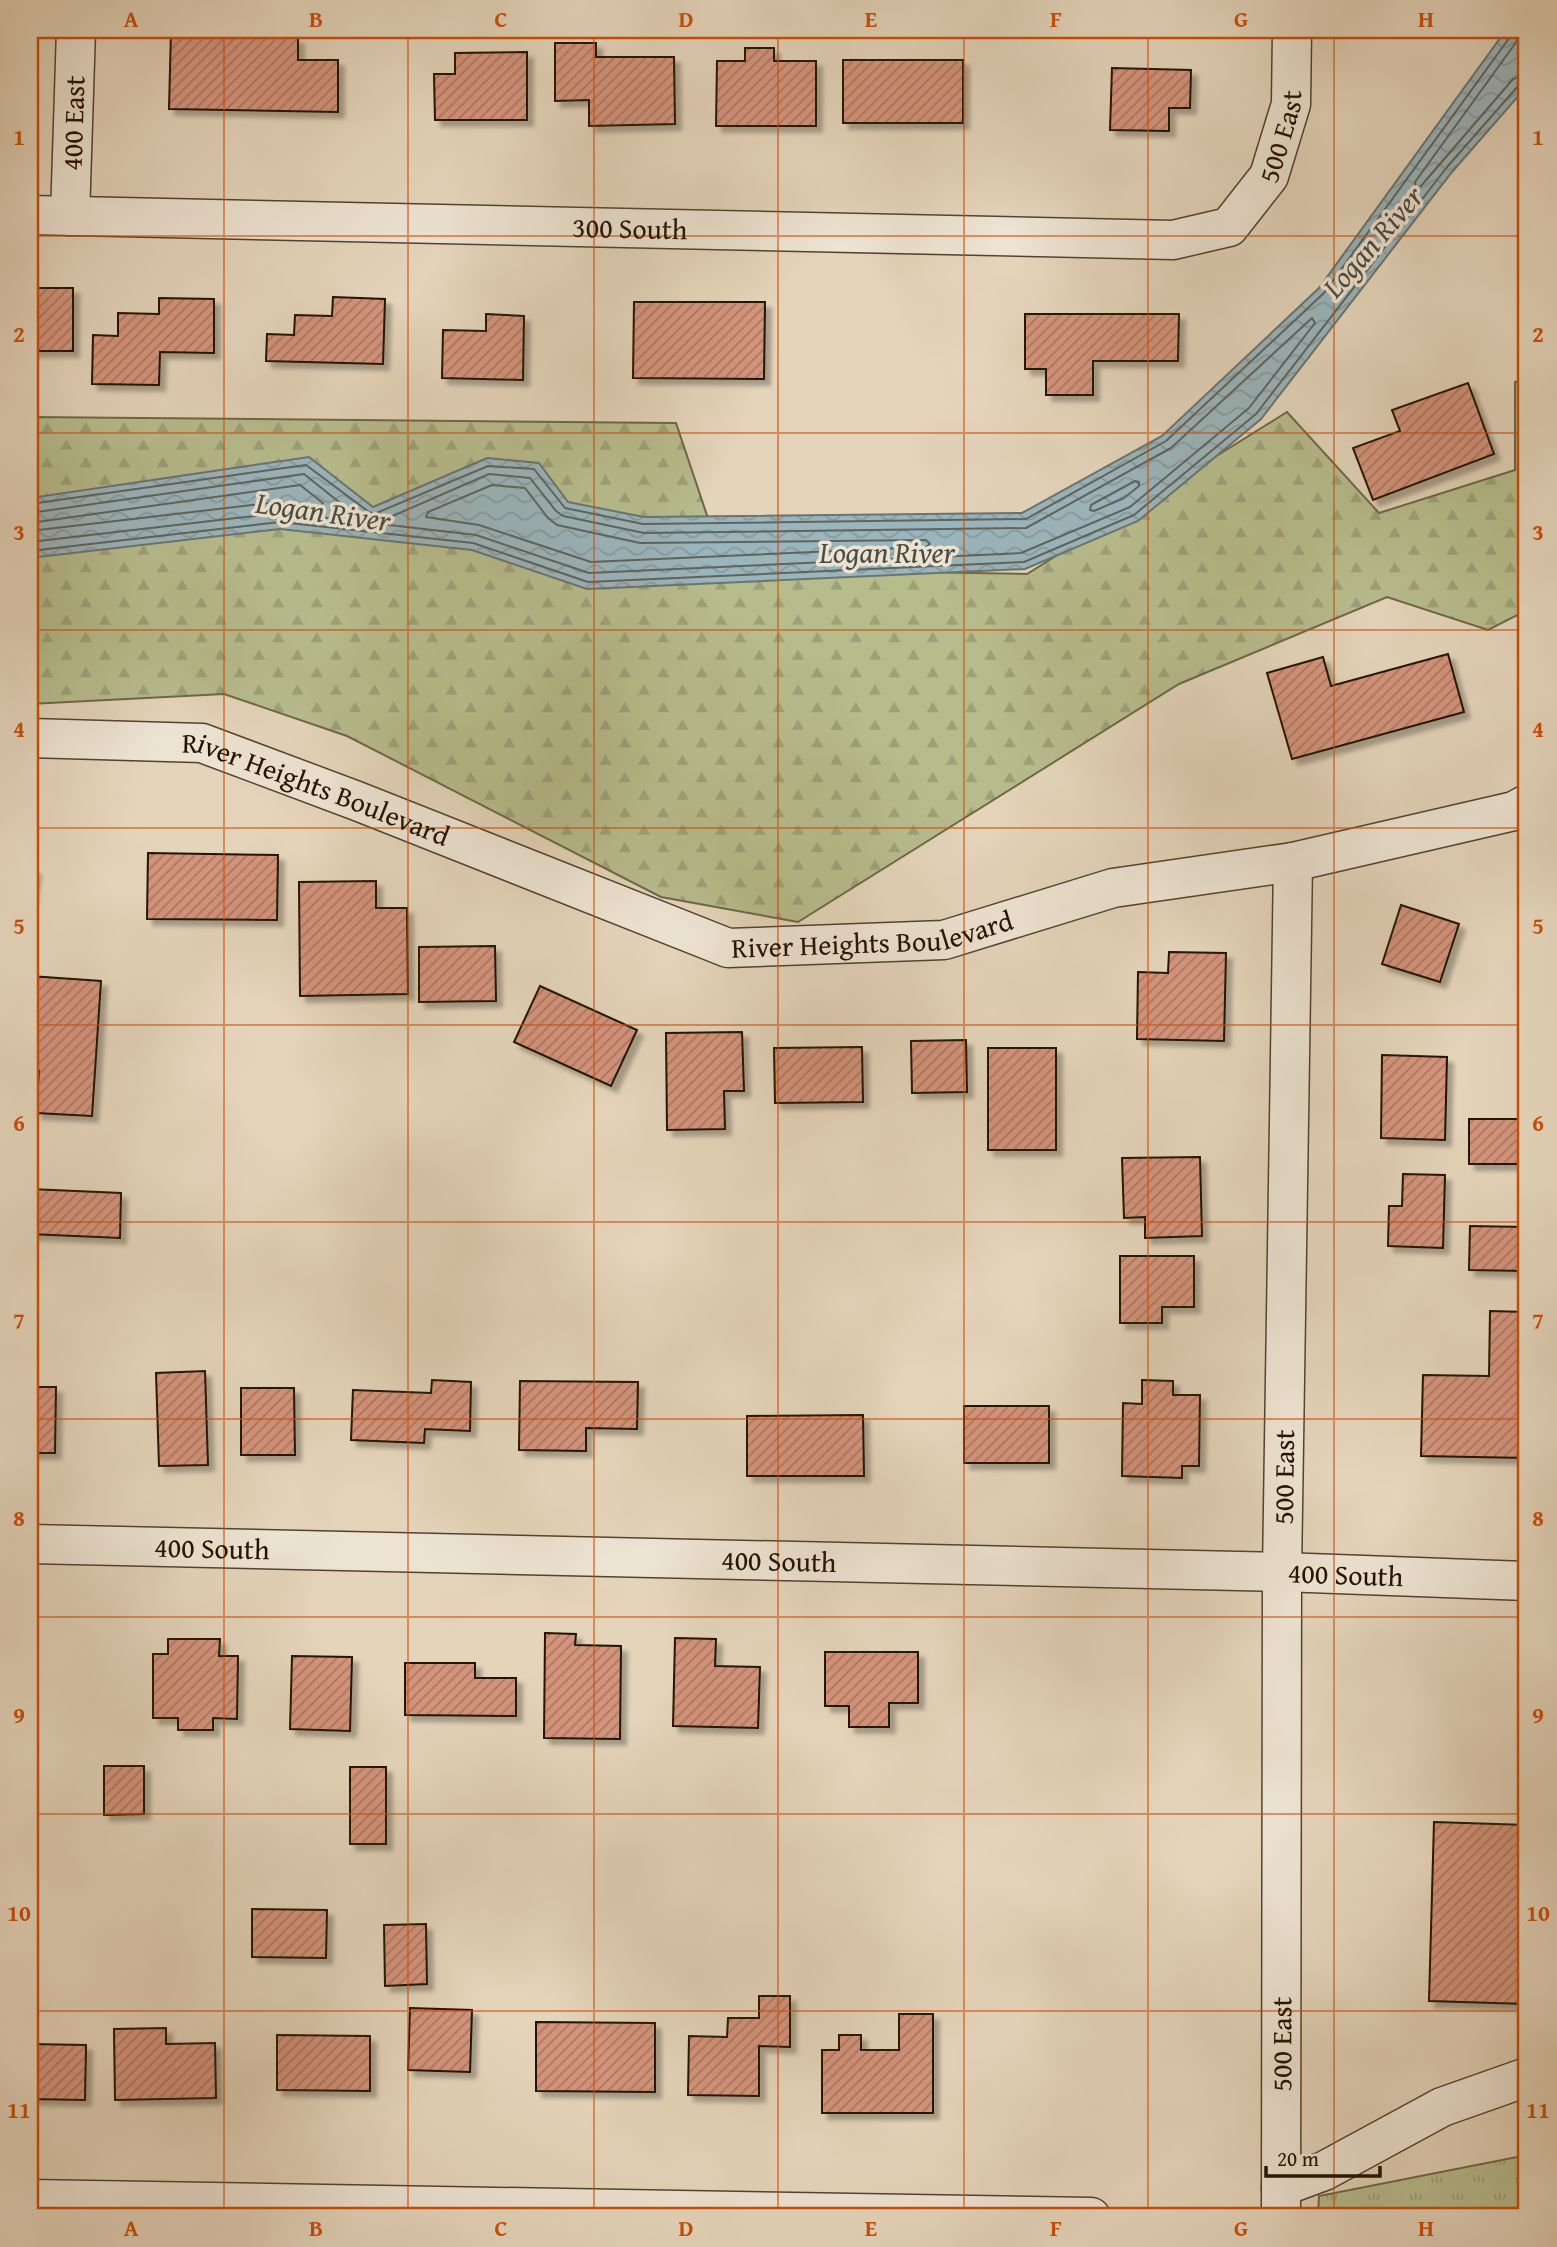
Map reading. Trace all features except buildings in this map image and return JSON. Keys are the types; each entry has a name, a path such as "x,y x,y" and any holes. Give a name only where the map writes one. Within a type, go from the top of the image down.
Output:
{"street":[{"name":"400 East","path":"70,216 76,30"},
{"name":"500 East","path":"1229,227 1269,176 1291,104 1292,30"},
{"name":"300 South","path":"30,215 1173,240 1229,227"},
{"name":"River Heights Boulevard","path":"30,738 202,743 357,801 728,948 944,940 1113,888 1293,862 1514,811 1527,804"},
{"name":"500 East","path":"1281,2202 1282,1572 1293,862"},
{"name":"400 South","path":"30,1544 1282,1572 1527,1581"},
{"path":"1281,2202 1324,2171 1442,2108 1527,2077"},
{"path":"30,2199 1091,2217"}],"green space":[{"path":"1527,378 1527,610 1488,630 1387,597 1179,684 798,922 661,897 347,736 224,694 30,704 30,417 676,423 725,569 1027,574 1287,412 1379,513 1515,470 1515,382"},
{"path":"1527,2155 1527,2217 1318,2217 1319,2196"}],"water":[{"name":"Logan River","path":"1506,30 1527,30 1527,86 1452,172 1261,419 1138,521 1025,569 587,589 472,550 280,529 30,558 30,498 309,457 373,507 487,458 539,463 568,502 644,517 1022,513 1162,436 1319,288"}]}
